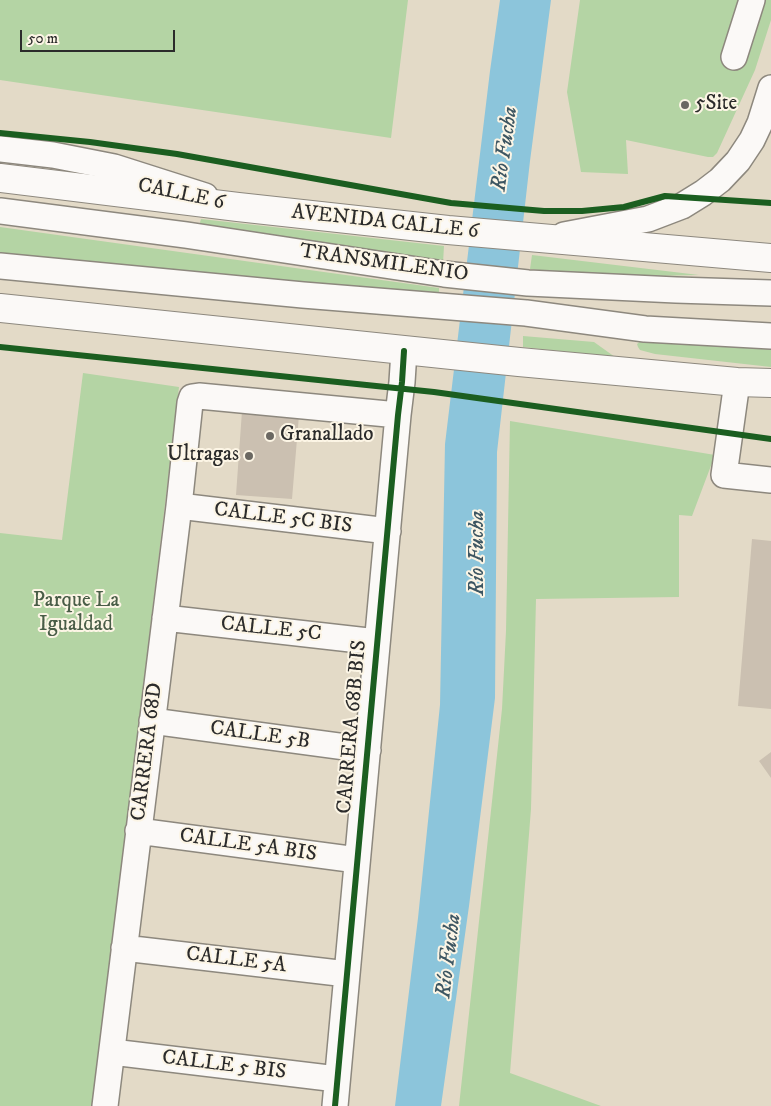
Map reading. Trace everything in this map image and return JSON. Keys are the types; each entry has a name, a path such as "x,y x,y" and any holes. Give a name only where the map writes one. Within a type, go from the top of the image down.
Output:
{"highway":[{"name":"AVENIDA CALLE 6","path":"0,178 448,230 771,258"},
{"path":"0,308 404,351 737,382 771,383"},
{"path":"737,382 771,399"}],"street":[{"path":"734,57 752,0"},
{"path":"541,239 648,219 682,206 703,193 720,180 738,161 752,140 760,123 771,88"},
{"name":"CALLE 6","path":"0,149 52,155 114,167 238,207"},
{"name":"CALLE 6","path":"0,162 80,174 238,207"},
{"name":"TRANSMILENIO","path":"0,211 186,235 444,274 528,283 771,293"},
{"name":"TRANSMILENIO","path":"0,266 304,295 526,313 645,329 771,336"},
{"name":"CARRERA 68B BIS","path":"335,1106 404,351"},
{"path":"737,382 724,475 771,480"},
{"name":"CARRERA 68D","path":"105,1106 192,397 199,396 398,415"},
{"name":"CALLE 5C BIS","path":"179,506 388,531"},
{"name":"CALLE 5C","path":"165,618 377,642"},
{"name":"CALLE 5B","path":"152,721 368,750"},
{"name":"CALLE 5A BIS","path":"138,831 357,860"},
{"name":"CALLE 5A","path":"124,948 347,974"},
{"name":"CALLE 5 BIS","path":"112,1052 337,1079"}],"green space":[{"path":"0,0 408,0 391,138 0,80"},
{"name":"5Site","path":"580,0 771,0 771,20 755,70 717,153 713,157 626,140 628,174 581,172 567,92"},
{"path":"201,219 444,246 443,263 199,226"},
{"path":"0,227 439,288 439,294 230,278 0,256"},
{"path":"532,255 699,275 603,277 530,269"},
{"path":"523,336 594,342 615,357 523,347"},
{"path":"641,341 771,346 771,367 655,354 640,350 637,344"},
{"name":"Parque La Igualdad","path":"83,373 179,387 93,1106 0,1106 0,533 62,540"},
{"path":"510,421 715,455 692,516 679,515 679,597 536,599 531,809 510,1073 601,1106 459,1106 502,709 506,631"}],"water":[{"name":"Río Fucha","path":"500,0 551,0 530,161 497,452 495,698 469,906 441,1106 395,1106 418,918 440,705 445,444"}],"building":[{"path":"242,411 299,415 292,499 236,495"},
{"path":"752,539 771,541 771,709 738,706"},
{"path":"771,752 771,778 759,761"}],"cycle path":[{"path":"0,133 90,142 177,154 451,203 544,211 582,211 624,207 665,196 771,203"},
{"path":"0,347 434,392 771,439"},
{"path":"335,1106 404,351"}],"place":[{"name":"5Site","path":"685,105"},
{"name":"Granallado","path":"270,436"},
{"name":"Ultragas","path":"249,456"}]}
